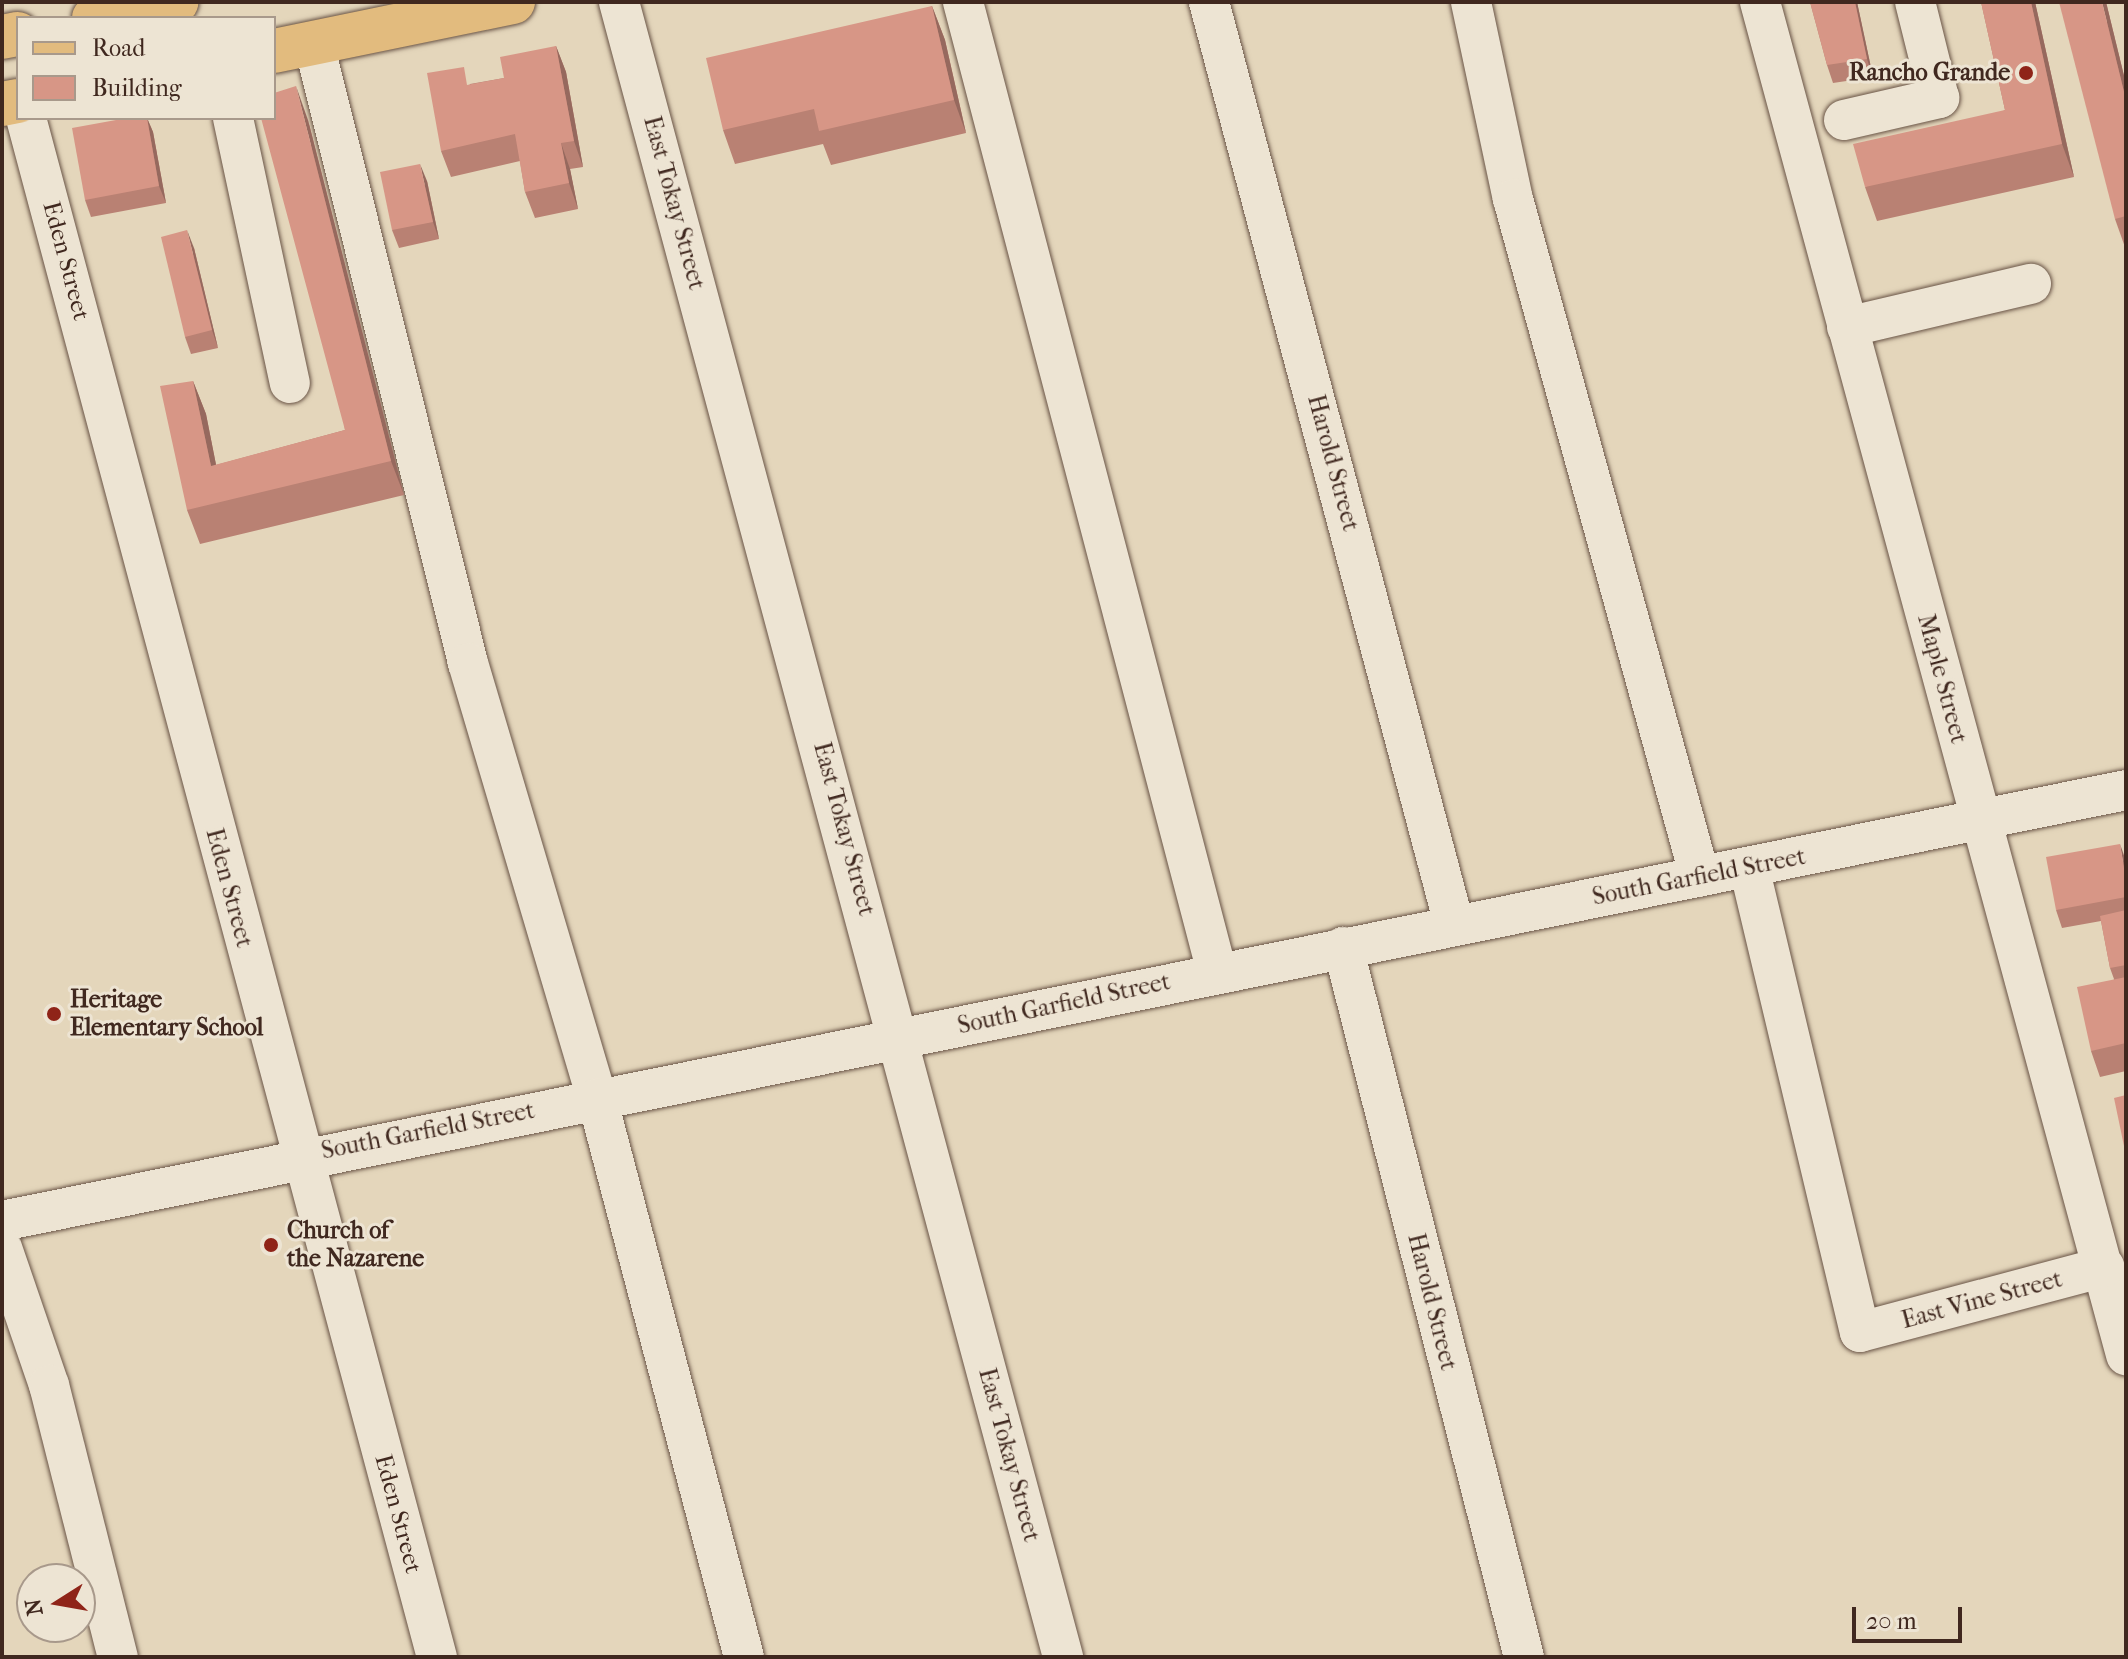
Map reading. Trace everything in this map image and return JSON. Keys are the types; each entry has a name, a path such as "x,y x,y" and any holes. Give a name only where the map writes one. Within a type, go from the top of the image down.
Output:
{"main road":[{"path":"104,16 176,2"},
{"path":"294,47 513,2"}],"street":[{"name":"East Tokay Street","path":"619,2 900,1039 1063,1657"},
{"path":"963,2 1217,972"},
{"name":"Harold Street","path":"1209,2 1454,924"},
{"path":"1471,2 1513,199 1700,877"},
{"name":"Maple Street","path":"1760,2 2126,1355"},
{"path":"1844,120 1939,98 1915,2"},
{"path":"294,47 468,663 597,1098 744,1657"},
{"name":"Eden Street","path":"27,120 437,1657"},
{"path":"233,120 290,383"},
{"path":"1847,327 2031,284"},
{"name":"South Garfield Street","path":"2,1221 301,1155 900,1039 1217,972 1981,822 2126,790"},
{"name":"East Vine Street","path":"1749,867 1860,1332 2104,1267"},
{"name":"Harold Street","path":"1343,947 1524,1657"},
{"path":"2,1248 49,1385 118,1657"}],"building":[{"name":"Rancho Grande","path":"1810,2 1855,2 1867,59 1827,65"},
{"path":"1981,2 2031,2 2062,144 1865,187 1853,144 2005,110"},
{"path":"2059,2 2102,2 2126,100 2126,216 2115,219"},
{"path":"932,6 954,100 819,131 814,109 723,130 706,58"},
{"path":"556,46 574,141 561,143 569,183 525,192 515,134 441,151 427,73 464,67 467,85 504,78 500,57"},
{"path":"296,86 391,461 187,510 160,386 193,381 211,466 345,430 262,120 276,120 276,92"},
{"path":"116,120 147,120 159,186 85,200 72,128"},
{"path":"420,164 433,222 392,230 380,172"},
{"path":"187,230 212,330 185,337 161,237"},
{"path":"2120,844 2126,897 2056,910 2046,857"},
{"path":"2126,910 2126,965 2110,968 2100,916"},
{"path":"2126,977 2126,1043 2091,1051 2077,987"},
{"path":"2126,1095 2126,1145 2124,1146 2114,1098"}],"place":[{"name":"Rancho Grande","path":"2026,73"},
{"name":"Heritage Elementary School","path":"54,1014"},
{"name":"Church of the Nazarene","path":"271,1245"}]}
